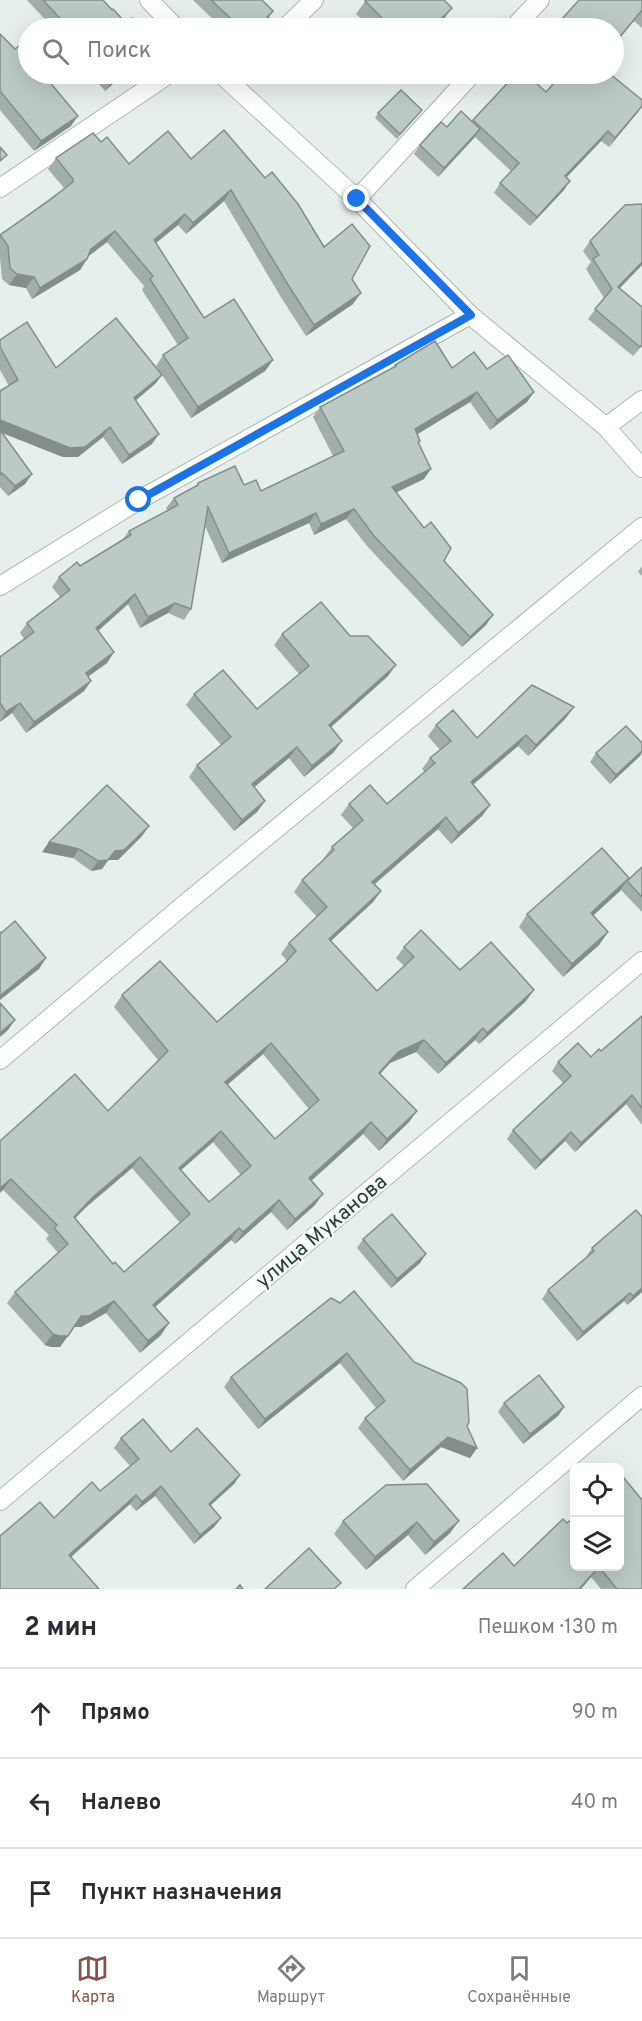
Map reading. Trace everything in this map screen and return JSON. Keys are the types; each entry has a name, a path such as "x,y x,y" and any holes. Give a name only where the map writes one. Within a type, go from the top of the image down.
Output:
{"street":[{"path":"149,0 166,18"},
{"path":"295,18 314,0"},
{"path":"523,18 540,0"},
{"path":"0,188 154,84"},
{"path":"238,84 357,199 471,315 606,427 642,468"},
{"path":"357,199 463,84"},
{"path":"0,586 139,500 471,315"},
{"path":"606,427 642,400"},
{"path":"0,1060 185,904 642,527"},
{"name":"улица Муканова","path":"0,1501 642,961"},
{"path":"415,1589 642,1396"}],"building":[{"path":"43,0 103,0 121,18 60,18"},
{"path":"211,0 262,0 273,11 266,18 230,18"},
{"path":"444,0 452,8 442,18 382,18 365,1"},
{"path":"579,0 642,0 642,12 624,32 624,18 563,18"},
{"path":"0,34 15,49 18,47 18,84 51,84 78,116 41,141 0,91"},
{"path":"507,84 537,84 546,92 553,84 622,84 642,100 642,106 615,138 608,131 565,176 570,181 537,217 500,183 519,163 473,120"},
{"path":"401,90 422,110 400,134 378,113"},
{"path":"461,111 480,129 444,168 420,145 441,122 447,127"},
{"path":"224,130 265,178 272,172 298,204 324,247 352,224 370,246 352,279 361,293 314,325 231,190 193,223 185,214 154,240 204,318 234,299 273,360 198,407 163,355 188,338 150,279 153,276 115,231 91,249 87,259 40,288 34,277 17,274 10,268 8,246 0,235 73,182 56,158 93,133 101,142 107,137 129,164 168,131 191,159"},
{"path":"0,147 7,155 0,161"},
{"path":"642,204 642,262 618,287 642,307 642,345 640,347 595,309 612,289 593,259 599,255 590,241 625,205"},
{"path":"116,318 162,375 134,398 159,434 129,455 110,427 85,447 70,448 0,420 0,391 18,380 0,347 0,340 27,322 56,368"},
{"path":"435,341 452,368 474,352 487,369 508,355 534,392 497,420 477,392 415,429 420,441 418,442 431,469 392,487 424,528 431,522 451,548 444,561 493,615 470,637 374,536 354,509 321,524 316,513 229,553 208,507 191,609 175,603 148,617 135,594 96,628 114,652 86,673 91,681 34,722 20,703 6,712 0,703 0,657 34,632 27,623 70,590 59,577 77,562 80,566 131,535 129,531 178,505 174,498 198,483 235,466 244,485 256,480 261,491 344,451 320,407 396,366"},
{"path":"0,430 32,474 15,486 2,473 0,475"},
{"path":"321,602 350,636 368,636 396,665 329,725 342,741 312,766 297,747 252,784 265,801 242,820 197,765 231,737 194,694 223,670 257,709 309,666 282,634"},
{"path":"532,685 574,707 536,745 526,735 471,782 490,805 458,833 446,817 372,882 381,891 329,939 377,991 414,957 404,947 421,930 460,970 491,942 534,990 487,1033 483,1028 446,1063 424,1040 398,1052 379,1073 417,1111 387,1139 371,1122 309,1178 323,1194 295,1219 279,1200 243,1232 239,1228 153,1305 169,1323 148,1341 114,1301 89,1316 81,1316 68,1336 53,1334 15,1292 68,1244 54,1228 57,1225 11,1179 0,1188 0,1141 75,1074 108,1111 168,1051 122,995 160,961 217,1022 285,963 296,951 289,943 327,907 302,880 334,850 332,847 363,820 349,804 370,785 387,804 435,763 430,758 451,741 436,725 453,710 477,738","holes":["271,1043 319,1100 275,1139 225,1082","221,1131 251,1166 209,1202 179,1168","140,1157 190,1214 124,1272 115,1262 113,1264 74,1217 93,1197"]},
{"path":"626,726 642,743 642,751 616,775 596,753"},
{"path":"107,785 149,826 124,850 115,851 108,860 98,861 79,849 49,842"},
{"path":"602,848 629,878 591,913 608,932 572,964 527,914"},
{"path":"642,867 642,897 627,881"},
{"path":"15,921 46,958 0,996 0,932"},
{"path":"0,1003 15,1020 0,1033"},
{"path":"642,1016 642,1108 632,1095 581,1143 571,1132 541,1161 513,1130 571,1076 558,1062 578,1043 591,1057"},
{"path":"636,1210 642,1217 642,1288 633,1296 630,1293 583,1332 548,1290 594,1251 592,1248"},
{"path":"392,1214 426,1254 397,1279 363,1239"},
{"path":"354,1291 414,1362 461,1383 467,1389 469,1422 467,1426 477,1448 448,1437 410,1470 365,1418 385,1401 347,1353 265,1419 231,1377 331,1298 340,1303"},
{"path":"539,1375 564,1407 530,1434 504,1403"},
{"path":"143,1419 171,1452 197,1428 240,1475 209,1504 221,1518 200,1535 161,1486 142,1502 136,1495 69,1555 99,1589 0,1589 0,1536 40,1502 54,1518 92,1482 100,1491 139,1459 121,1438"},
{"path":"624,1478 642,1500 642,1589 617,1589 602,1571 624,1571"},
{"path":"427,1484 459,1521 434,1542 417,1522 375,1557 343,1521 386,1485"},
{"path":"563,1519 567,1523 570,1520 570,1571 595,1571 579,1589 463,1589 503,1553 514,1566"},
{"path":"309,1548 341,1583 334,1589 265,1589"}],"route":[{"path":"139,500 471,315 357,199"}]}
